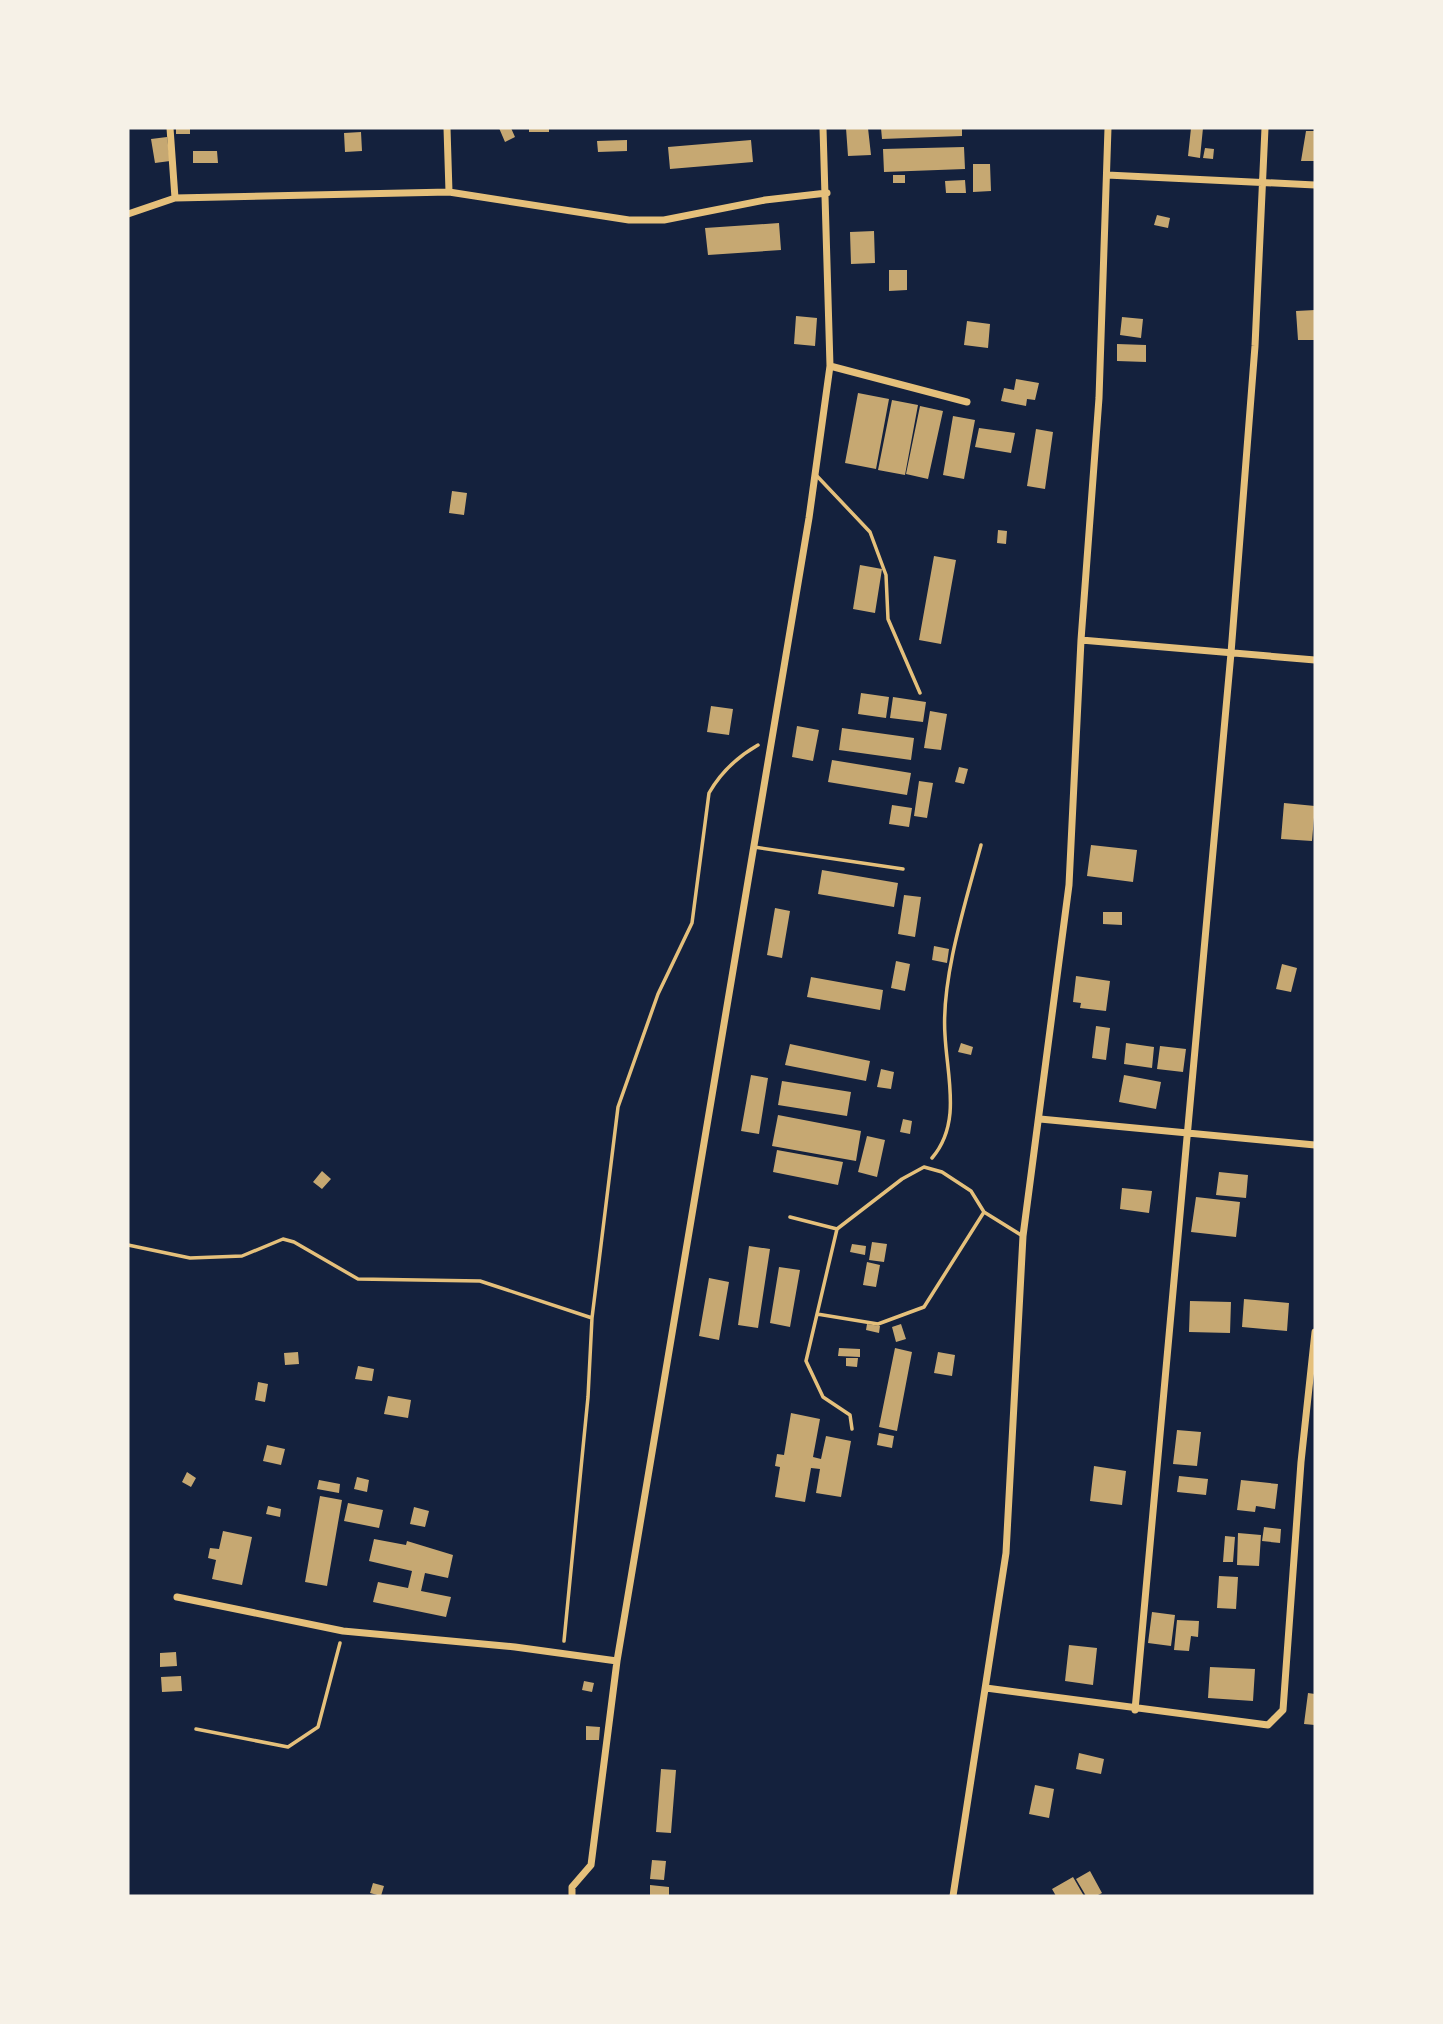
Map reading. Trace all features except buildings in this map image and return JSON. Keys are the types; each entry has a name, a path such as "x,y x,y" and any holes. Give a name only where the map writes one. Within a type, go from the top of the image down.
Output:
{"street":[{"path":"170,128 175,198"},
{"path":"447,128 449,192"},
{"path":"572,1896 572,1887 591,1865 617,1661 815,474 830,366 823,128"},
{"path":"953,1896 1006,1553 1023,1236 1069,885 1081,640 1099,398 1108,128"},
{"path":"1135,1710 1231,653 1255,346 1265,128"},
{"path":"1107,175 1315,185"},
{"path":"128,214 175,198 449,192 629,220 664,220 765,200 827,193"},
{"path":"830,366 967,402"},
{"path":"1081,640 1315,660"},
{"path":"1040,1119 1186,1135 1315,1145"},
{"path":"986,1688 1268,1726 1283,1710 1301,1462 1315,1332"},
{"path":"177,1597 343,1630 617,1661"}],"lane":[{"path":"815,474 870,532 886,575 888,619 920,693"},
{"path":"752,847 903,869"},
{"path":"852,1429 850,1415 823,1397 806,1361 836,1229 902,1179 924,1167 942,1172 971,1191 984,1212 1023,1236"},
{"path":"817,1314 878,1324 924,1307 984,1212"},
{"path":"790,1217 836,1229"}],"path":[{"path":"563,1654 588,1397 592,1318 618,1107 658,994 692,923 709,793 717,778 741,755 771,739"},
{"path":"924,1167 942,1147 952,1121 944,1031 947,997 961,920 981,845"},
{"path":"128,1245 190,1258 242,1256 283,1239 295,1242 358,1279 481,1281 592,1318"},
{"path":"195,1729 288,1747 317,1727 343,1630"}]}
